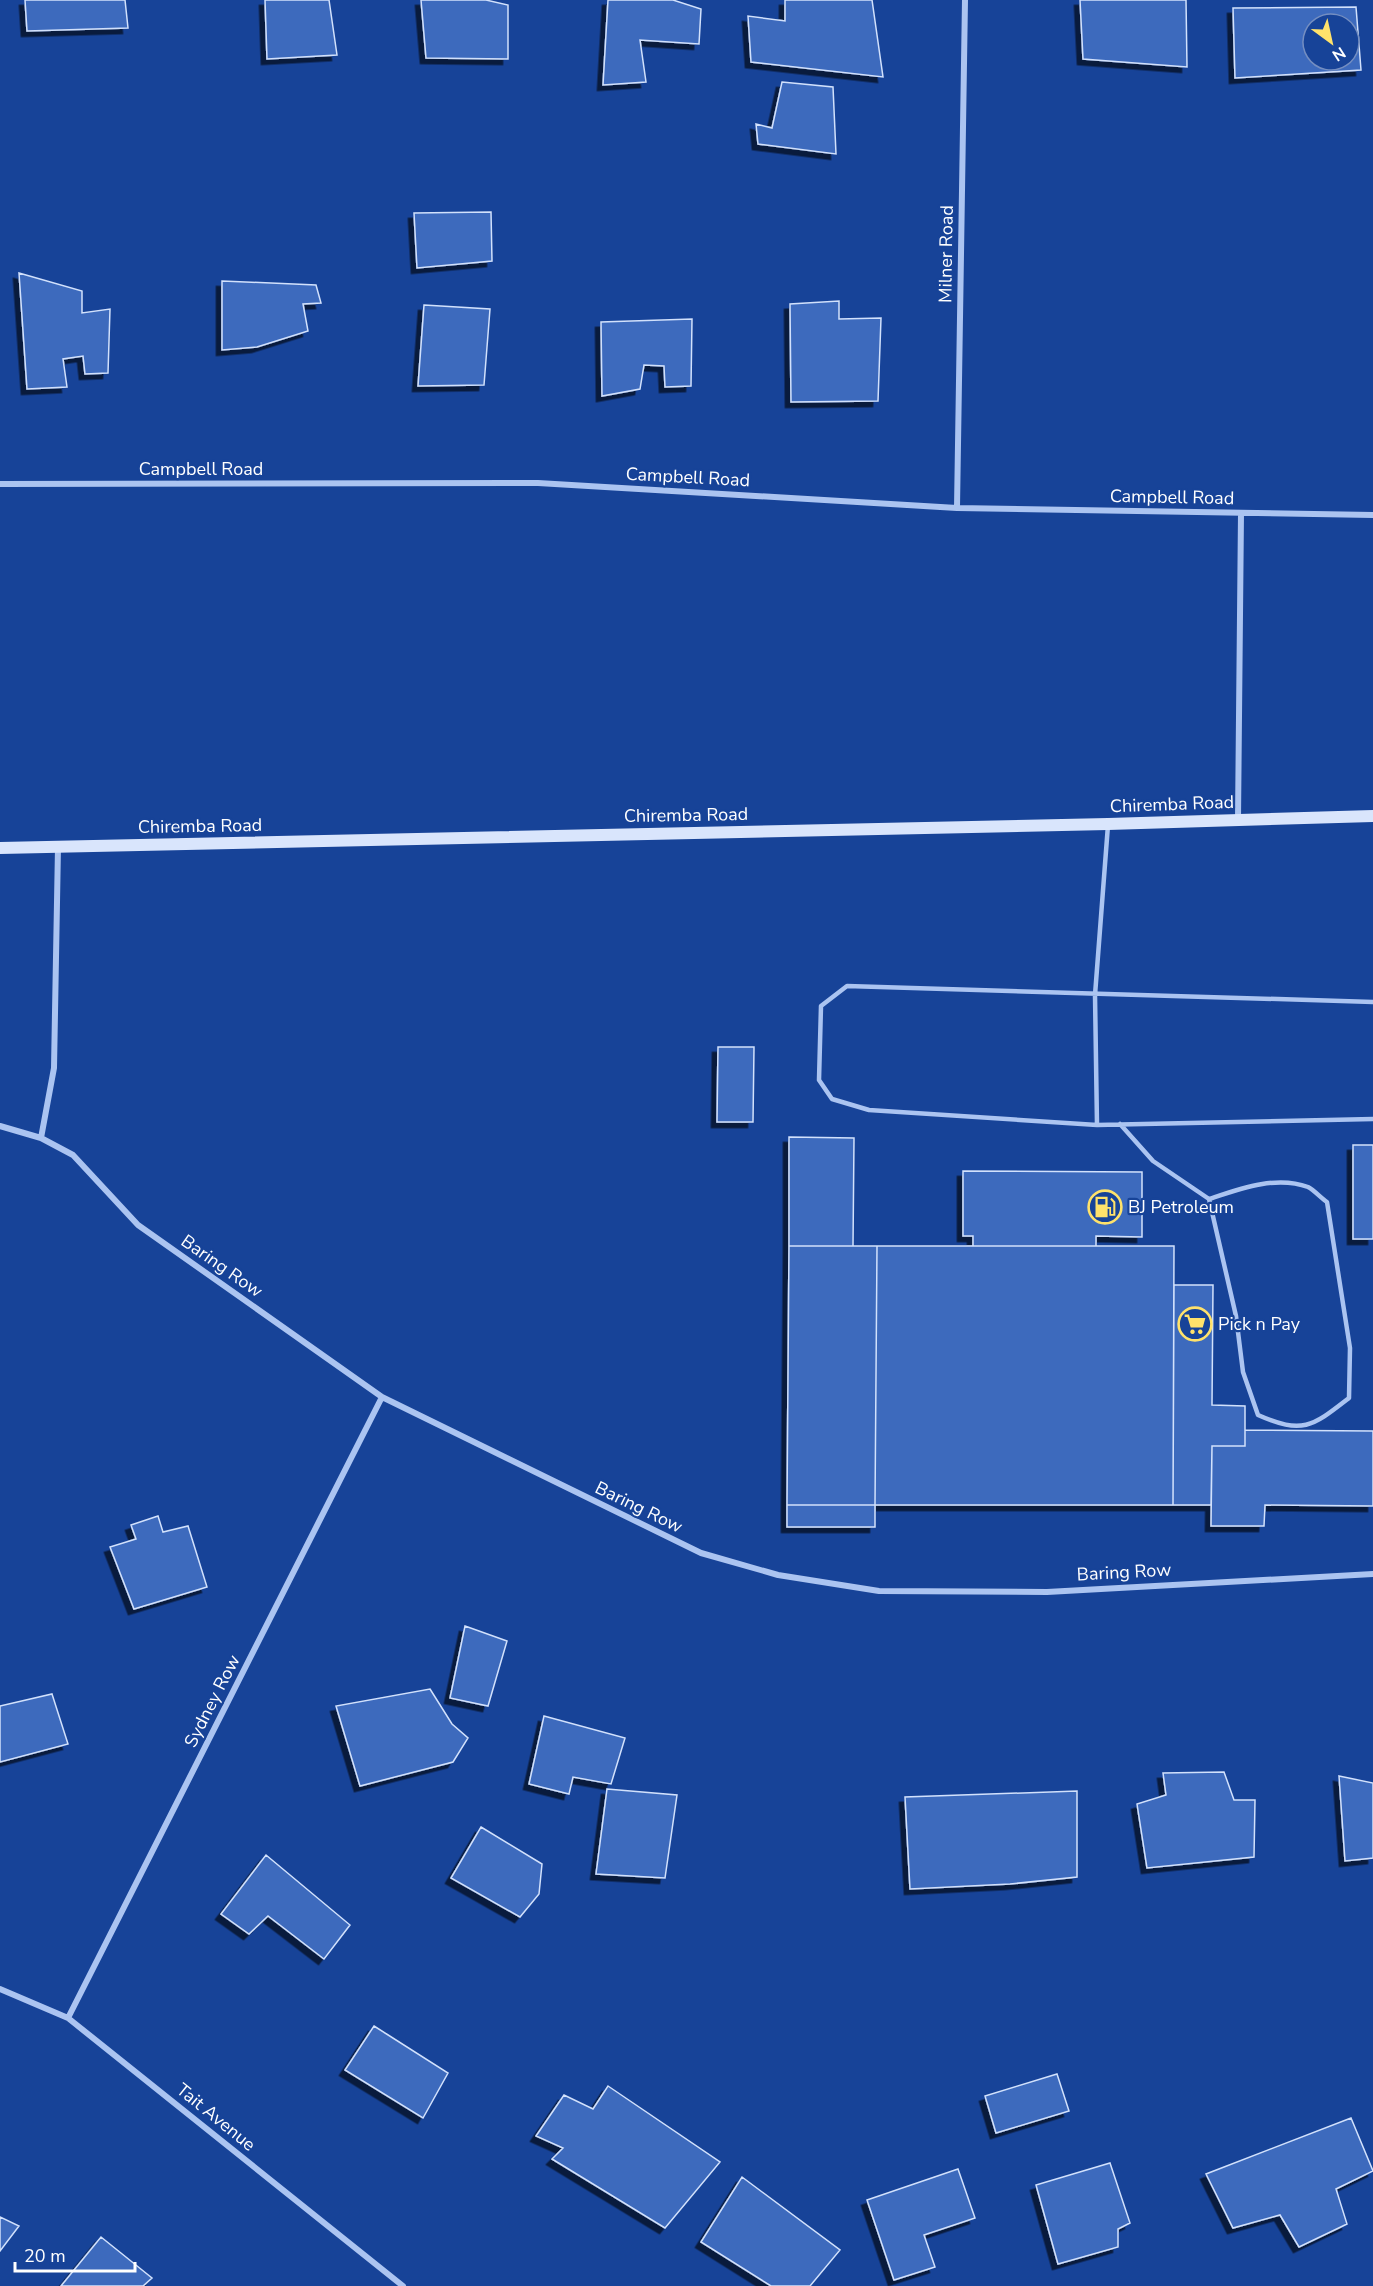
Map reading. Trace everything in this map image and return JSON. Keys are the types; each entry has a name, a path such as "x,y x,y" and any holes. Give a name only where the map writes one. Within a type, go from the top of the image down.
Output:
{"main road":[{"name":"Chiremba Road","path":"0,848 1108,824 1373,816"}],"street":[{"name":"Milner Road","path":"957,508 965,0"},
{"name":"Campbell Road","path":"0,484 538,483 957,508 1373,515"},
{"path":"1238,819 1241,513"},
{"path":"41,1138 54,1068 58,847"},
{"name":"Baring Row","path":"0,1126 41,1138 73,1155 138,1225 382,1397 701,1553 778,1575 879,1591 1047,1592 1373,1574"},
{"name":"Sydney Row","path":"68,2018 382,1397"},
{"name":"Tait Avenue","path":"0,1989 68,2018 403,2286"}],"lane":[{"path":"1097,1125 1095,995 1108,824"},
{"path":"1373,1002 847,987 821,1006 819,1080 832,1099 869,1110 1097,1125 1373,1119"},
{"path":"1120,1124 1153,1161 1209,1199 1236,1316 1243,1372 1258,1415 1284,1427 1317,1423 1349,1398 1350,1348 1326,1202 1309,1188 1283,1183 1245,1187 1209,1199"}],"building":[{"path":"25,0 125,0 128,28 27,31"},
{"path":"265,0 329,0 337,55 267,59"},
{"path":"421,0 486,0 508,5 508,59 426,58"},
{"path":"608,0 673,0 701,9 699,44 640,40 646,82 603,85"},
{"path":"785,0 872,0 883,77 751,62 748,16 785,21"},
{"path":"1080,0 1186,0 1187,67 1083,59"},
{"path":"1356,7 1356,12 1301,12 1301,72 1330,72 1235,78 1233,8"},
{"path":"782,82 833,87 836,154 758,144 756,124 772,128"},
{"path":"491,212 492,261 417,268 414,213"},
{"path":"19,273 82,291 82,313 110,309 108,373 85,374 83,356 63,359 67,387 27,389"},
{"path":"222,281 316,285 321,303 303,304 308,331 257,347 222,350"},
{"path":"839,301 839,319 881,318 878,401 791,402 790,304"},
{"path":"424,305 490,309 484,385 418,386"},
{"path":"692,319 691,386 665,387 664,366 644,365 640,389 602,396 601,322"},
{"path":"718,1047 754,1047 753,1122 717,1122"},
{"path":"789,1137 854,1138 853,1246 789,1246"},
{"path":"1353,1145 1373,1145 1373,1239 1353,1239"},
{"path":"963,1171 1142,1172 1142,1237 1096,1236 1096,1246 973,1246 973,1236 963,1236"},
{"path":"789,1246 877,1246 875,1505 787,1505"},
{"path":"877,1246 1174,1246 1173,1505 875,1505"},
{"path":"1174,1285 1213,1285 1212,1405 1245,1406 1245,1446 1212,1446 1211,1505 1173,1505"},
{"path":"1245,1430 1373,1431 1373,1506 1265,1505 1264,1526 1211,1526 1212,1446 1245,1446"},
{"path":"787,1505 875,1505 875,1527 787,1527"},
{"path":"158,1516 163,1532 188,1526 207,1587 134,1609 110,1547 136,1539 131,1525"},
{"path":"465,1626 507,1641 488,1706 450,1698"},
{"path":"430,1689 452,1724 468,1738 453,1762 360,1786 336,1706"},
{"path":"52,1694 68,1744 0,1762 0,1706"},
{"path":"544,1716 625,1738 611,1784 573,1777 569,1794 529,1784"},
{"path":"1224,1772 1234,1800 1255,1800 1254,1857 1147,1868 1137,1804 1166,1795 1163,1773"},
{"path":"1339,1776 1373,1783 1373,1858 1345,1861"},
{"path":"607,1789 677,1795 665,1878 596,1874"},
{"path":"1077,1791 1077,1877 1010,1884 910,1889 905,1797"},
{"path":"481,1827 542,1864 539,1894 520,1917 451,1878"},
{"path":"266,1855 350,1925 324,1959 268,1916 249,1934 221,1914"},
{"path":"374,2026 448,2073 423,2118 345,2070"},
{"path":"1057,2074 1069,2111 996,2133 985,2096"},
{"path":"608,2086 720,2162 665,2228 552,2159 563,2148 536,2136 564,2095 593,2109"},
{"path":"1351,2118 1373,2171 1336,2189 1347,2224 1299,2247 1280,2215 1233,2228 1206,2174"},
{"path":"1110,2163 1130,2223 1118,2229 1118,2247 1058,2264 1036,2185"},
{"path":"958,2169 975,2218 924,2235 935,2267 894,2280 867,2200"},
{"path":"742,2177 840,2250 810,2286 771,2286 701,2242"},
{"path":"0,2217 19,2226 0,2251"},
{"path":"101,2237 152,2278 143,2286 61,2286"}],"place":[{"name":"BJ Petroleum","path":"1105,1207"},
{"name":"Pick n Pay","path":"1195,1324"}]}
